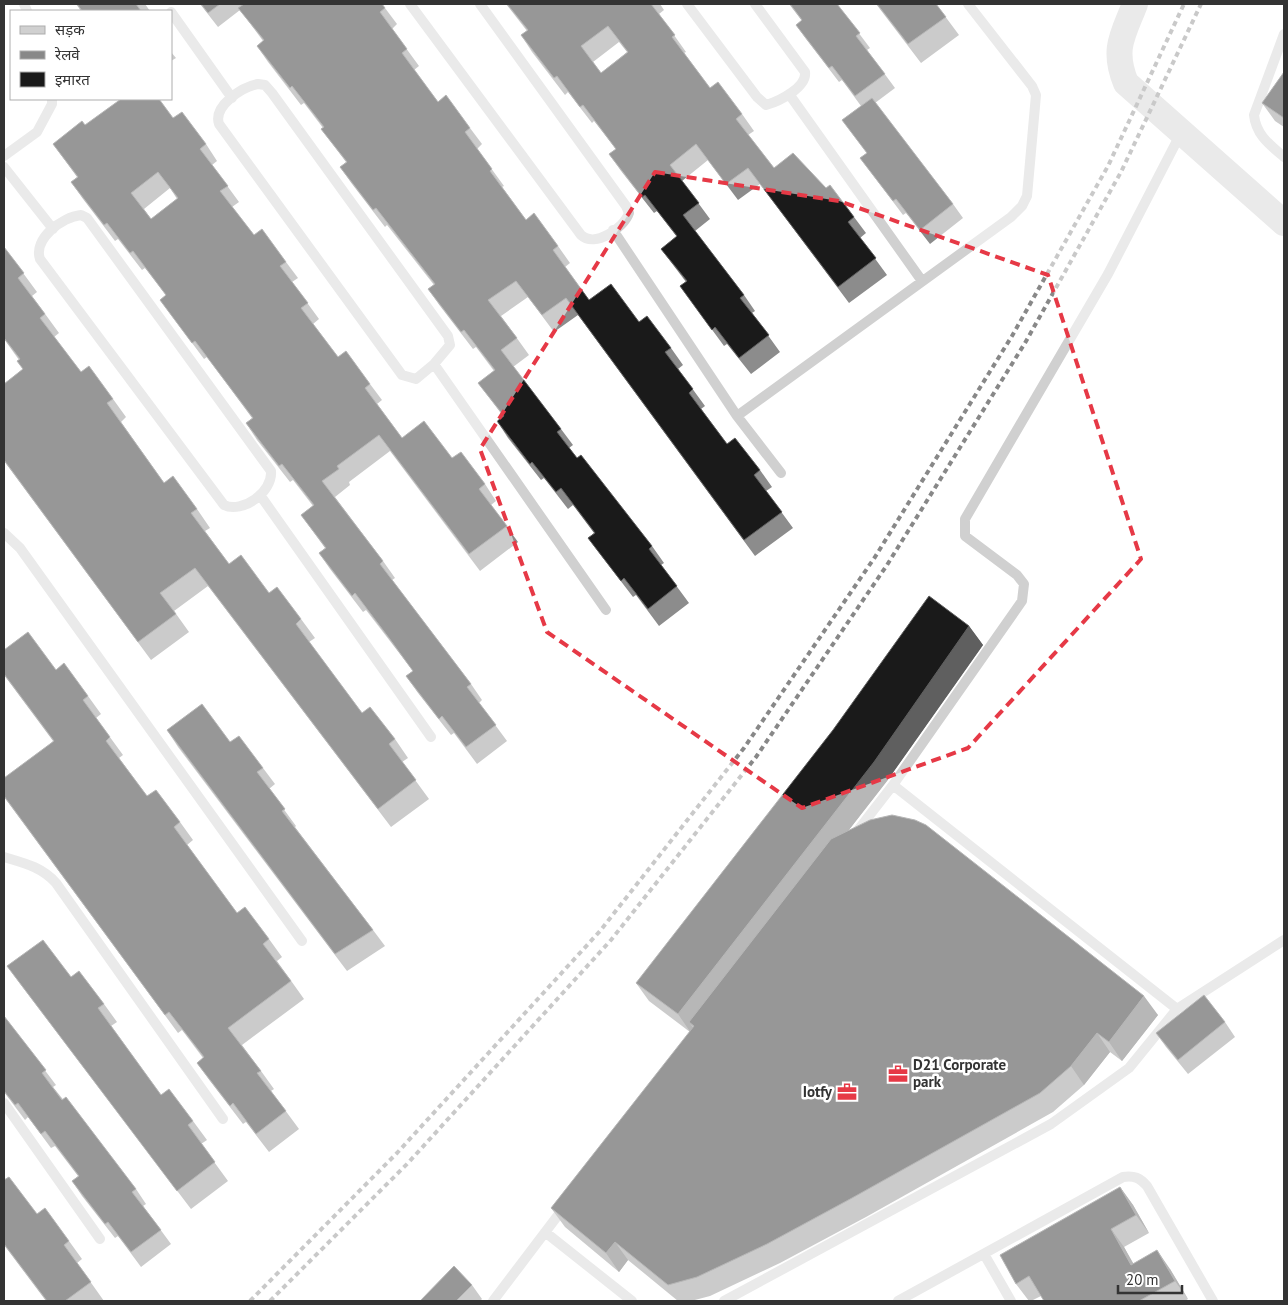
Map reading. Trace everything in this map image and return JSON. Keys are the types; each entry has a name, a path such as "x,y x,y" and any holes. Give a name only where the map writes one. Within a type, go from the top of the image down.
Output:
{"street":[{"path":"1135,4 1119,46 1120,70 1126,83 1284,223"}],"lane":[{"path":"410,4 581,235 590,241 596,241 614,230 627,218 629,213 626,206 480,4"},
{"path":"687,4 761,102 766,105 789,94 804,83 805,72 755,4"},
{"path":"737,416 1012,218 1022,206 1027,196 1036,95 1032,86 968,4"},
{"path":"172,13 232,98"},
{"path":"1284,34 1254,115 1255,126 1264,140 1284,157"},
{"path":"258,84 265,85 272,93 448,336 450,345 434,364 416,379 402,375 220,124 217,118 232,98 249,86 258,84"},
{"path":"789,94 922,281"},
{"path":"4,156 37,132 52,104 52,100"},
{"path":"850,840 893,785 1022,601 1024,584 1017,575 965,536 965,519 1108,274 1182,132"},
{"path":"4,167 53,229"},
{"path":"81,215 88,218 271,471 272,480 260,495 240,507 232,509 224,505 40,259 38,251 40,242 53,229 72,216 81,215"},
{"path":"614,230 737,416 781,473"},
{"path":"434,364 606,610"},
{"path":"260,495 431,738"},
{"path":"4,533 20,548 302,941"},
{"path":"893,785 1176,1009"},
{"path":"4,857 36,867 48,874 56,883 223,1119"},
{"path":"724,1301 1051,1124 1129,1068 1176,1009 1284,940"},
{"path":"4,1103 100,1239"},
{"path":"898,1301 1123,1177 1135,1177 1147,1186 1214,1301"},
{"path":"493,1301 569,1201"},
{"path":"545,1232 632,1301"},
{"path":"984,1254 1011,1301"}],"highlighted area":[{"path":"655,172 839,201 1048,275 1141,559 968,748 802,808 547,632 480,449"}],"building":[{"path":"77,4 136,4 140,10 81,10"},
{"path":"201,4 220,4 208,13"},
{"path":"244,4 382,4 385,8 380,12 407,49 402,53 438,102 446,95 470,128 465,132 492,169 490,171 526,220 534,213 558,246 553,250 589,300 611,284 639,322 647,316 671,348 665,352 693,389 689,393 727,444 735,438 760,470 754,475 782,512 744,540 566,298 542,315 516,281 488,300 517,338 501,350 561,429 557,432 577,458 581,455 652,546 649,549 677,586 648,609 624,578 621,581 588,538 595,533 561,488 556,492 532,462 530,464 497,421 504,416 478,383 495,370 464,330 461,332 428,289 435,284 376,208 373,210 340,167 347,162 321,129 324,127 257,46 264,40 238,8"},
{"path":"507,4 651,4 675,35 672,37 710,88 718,82 742,114 736,119 774,168 793,153 826,188 830,185 854,217 848,222 876,258 838,287 748,168 726,184 696,144 670,165 699,203 683,215 744,295 740,298 769,335 739,358 715,327 712,330 680,286 687,281 661,249 677,236 645,195 642,197 609,154 616,149 583,105 580,107 557,76 554,78 521,35 528,30","holes":["608,26 628,52 601,73 581,46"]},
{"path":"790,4 837,4 860,33 856,36 885,74 855,96 832,66 829,68 796,25 802,20"},
{"path":"877,4 936,4 946,17 908,44"},
{"path":"1284,72 1284,118 1262,103"},
{"path":"872,98 953,204 920,230 896,199 893,201 860,158 867,153 842,120"},
{"path":"120,100 160,100 173,118 182,112 206,144 200,149 228,186 220,191 254,235 262,229 286,262 280,266 308,303 301,308 338,357 346,351 370,384 365,388 402,438 424,421 452,458 461,452 485,484 479,489 507,526 469,554 379,435 337,466 339,469 322,481 383,561 380,564 471,684 467,687 496,725 466,747 442,716 439,719 406,676 413,671 355,593 352,596 319,553 326,548 301,515 314,505 282,464 279,466 246,423 253,418 195,341 192,343 160,300 166,295 133,251 130,253 107,223 104,225 71,182 78,177 53,144 82,121 85,125","holes":["158,172 178,198 151,219 131,193"]},
{"path":"4,247 24,273 18,278 45,314 40,318 81,372 89,366 113,399 107,403 164,483 173,476 197,509 191,513 229,564 241,555 269,593 277,587 301,619 296,624 362,713 370,707 395,739 389,744 416,780 378,809 195,568 160,593 176,614 138,642 4,460 4,384 23,369 17,361 20,359 4,338"},
{"path":"929,596 969,626 874,762 678,1014 636,983 833,730"},
{"path":"28,632 56,670 64,663 88,696 83,700 110,737 106,741 147,796 156,790 180,822 174,827 237,913 245,907 269,939 263,944 291,981 228,1028 261,1071 257,1073 286,1111 256,1134 233,1103 230,1106 197,1063 204,1057 169,1012 165,1015 4,796 4,778 54,741 4,674 4,650"},
{"path":"202,704 230,742 239,736 263,768 257,772 285,809 282,811 373,930 335,954 167,730"},
{"path":"892,815 915,820 926,825 1144,996 1109,1042 1097,1033 1071,1066 1040,1093 767,1244 697,1277 668,1285 615,1242 606,1253 551,1208 694,1026 689,1022 831,839 870,820"},
{"path":"43,940 71,977 79,971 104,1004 98,1008 161,1095 169,1089 193,1121 188,1125 215,1162 177,1191 7,966"},
{"path":"1204,995 1225,1022 1178,1060 1156,1033"},
{"path":"4,1016 46,1070 42,1073 62,1100 66,1097 136,1189 132,1192 161,1230 131,1252 108,1222 105,1224 72,1181 79,1176 45,1131 41,1134 18,1103 15,1105 4,1091"},
{"path":"9,1177 37,1214 45,1208 69,1241 64,1245 91,1282 65,1301 47,1301 4,1244 4,1180"},
{"path":"1120,1187 1136,1215 1111,1229 1131,1265 1157,1250 1175,1281 1139,1301 1044,1301 1029,1276 1016,1284 1000,1255"},
{"path":"454,1266 472,1285 456,1301 420,1301"}],"railway":[{"path":"250,1301 397,1153 600,931 744,748 875,557 1012,336 1108,166 1184,4"},
{"path":"270,1301 408,1163 611,940 756,757 887,565 1025,343 1121,172 1201,4"}],"place":[{"name":"D21 Corporate park","path":"898,1074"},
{"name":"Iotfy","path":"847,1092"}]}
